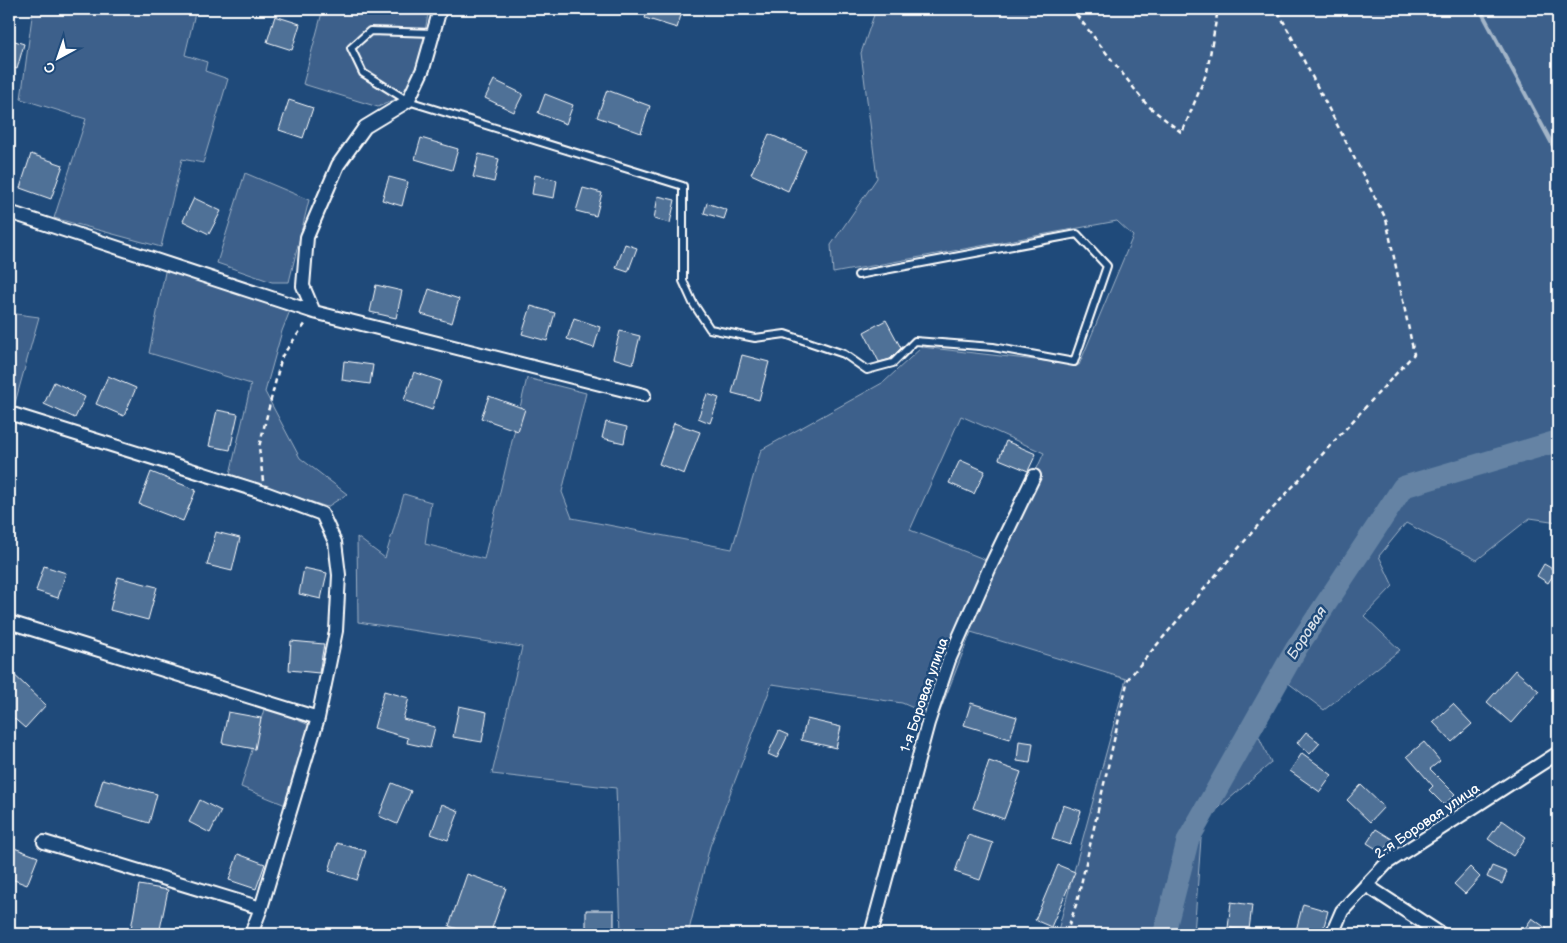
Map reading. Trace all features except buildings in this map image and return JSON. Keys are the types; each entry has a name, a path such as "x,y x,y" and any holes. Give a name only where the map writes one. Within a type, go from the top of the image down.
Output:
{"street":[{"path":"314,312 303,286 307,237 338,165 365,127 408,101 423,69 440,9"},
{"path":"9,212 314,312 644,395"},
{"path":"9,413 265,493 322,514 335,542 339,575 336,631 318,718 261,908 251,934"},
{"name":"1-я Боровая улица","path":"871,934 928,723 949,660 990,567 1034,476"},
{"path":"9,622 318,718"},
{"name":"2-я Боровая улица","path":"1332,934 1342,911 1387,863 1558,753"},
{"path":"44,842 261,908"},
{"path":"1366,885 1441,934"}],"lane":[{"path":"434,33 370,31 351,48 362,73 408,101 683,186 683,282 693,303 710,329 756,338 785,334 844,354 867,370 892,363 915,341 993,347 1074,362 1107,266 1077,234 858,275"}],"path":[{"path":"1070,9 1080,18 1148,105 1182,133 1207,72 1218,9"},
{"path":"1066,934 1077,902 1128,679 1265,517 1414,354 1386,219 1277,9"},
{"path":"265,493 260,447 282,356 314,312"}],"shaded area":[{"path":"33,9 196,9 185,55 207,62 205,71 228,79 203,163 182,159 161,247 54,218 86,119 21,99"},
{"path":"323,9 429,9 414,91 378,107 303,84"},
{"path":"876,9 1558,9 1558,522 1530,518 1477,560 1406,523 1379,556 1393,586 1364,616 1400,650 1324,710 1283,679 1253,724 1271,763 1202,825 1194,934 1057,934 1126,679 971,632 939,714 925,713 902,703 772,684 710,846 688,934 621,934 616,788 492,774 522,647 358,622 357,537 385,558 404,494 431,502 425,544 484,559 527,378 586,393 562,492 572,518 732,549 761,450 884,382 922,347 1079,365 1133,236 1117,221 833,273 831,245 877,178 861,53","holes":["961,416 1044,453 994,563 910,530"]},
{"path":"245,173 309,200 289,282 272,282 217,263"},
{"path":"167,262 293,303 282,331 265,392 300,458 347,494 327,507 230,474 251,384 149,353"},
{"path":"9,313 39,317 13,410 9,413"},
{"path":"265,706 316,728 293,808 241,787"}],"waterway":[{"path":"1480,9 1558,155"},
{"name":"Боровая","path":"1164,934 1188,840 1296,649 1403,487 1558,441"}]}
